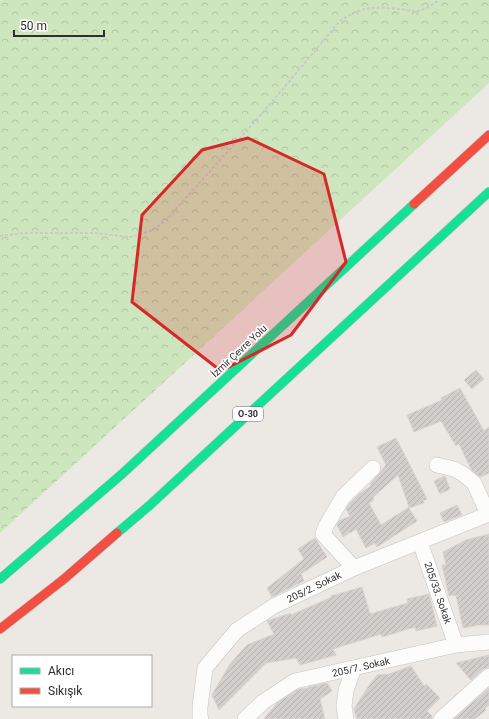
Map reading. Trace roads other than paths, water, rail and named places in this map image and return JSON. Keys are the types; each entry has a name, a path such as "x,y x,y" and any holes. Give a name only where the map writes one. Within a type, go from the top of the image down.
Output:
{"highway":[{"name":"İzmir Çevre Yolu","path":"0,579 122,474 489,135"},
{"name":"O-30","path":"0,629 64,578 150,505 489,192"},
{"path":"0,635 64,578"}],"street":[{"path":"437,465 454,469 474,483 489,514"},
{"path":"354,568 323,534 326,526 343,498 373,468"},
{"name":"205/2. Sokak","path":"201,719 200,706 205,668 236,630 274,606 354,568 489,514"},
{"name":"205/33. Sokak","path":"420,542 456,645"},
{"name":"205/7. Sokak","path":"245,719 263,702 295,681 456,645 489,642"},
{"path":"346,719 344,706 346,690 354,668"},
{"path":"441,719 489,676"}]}
